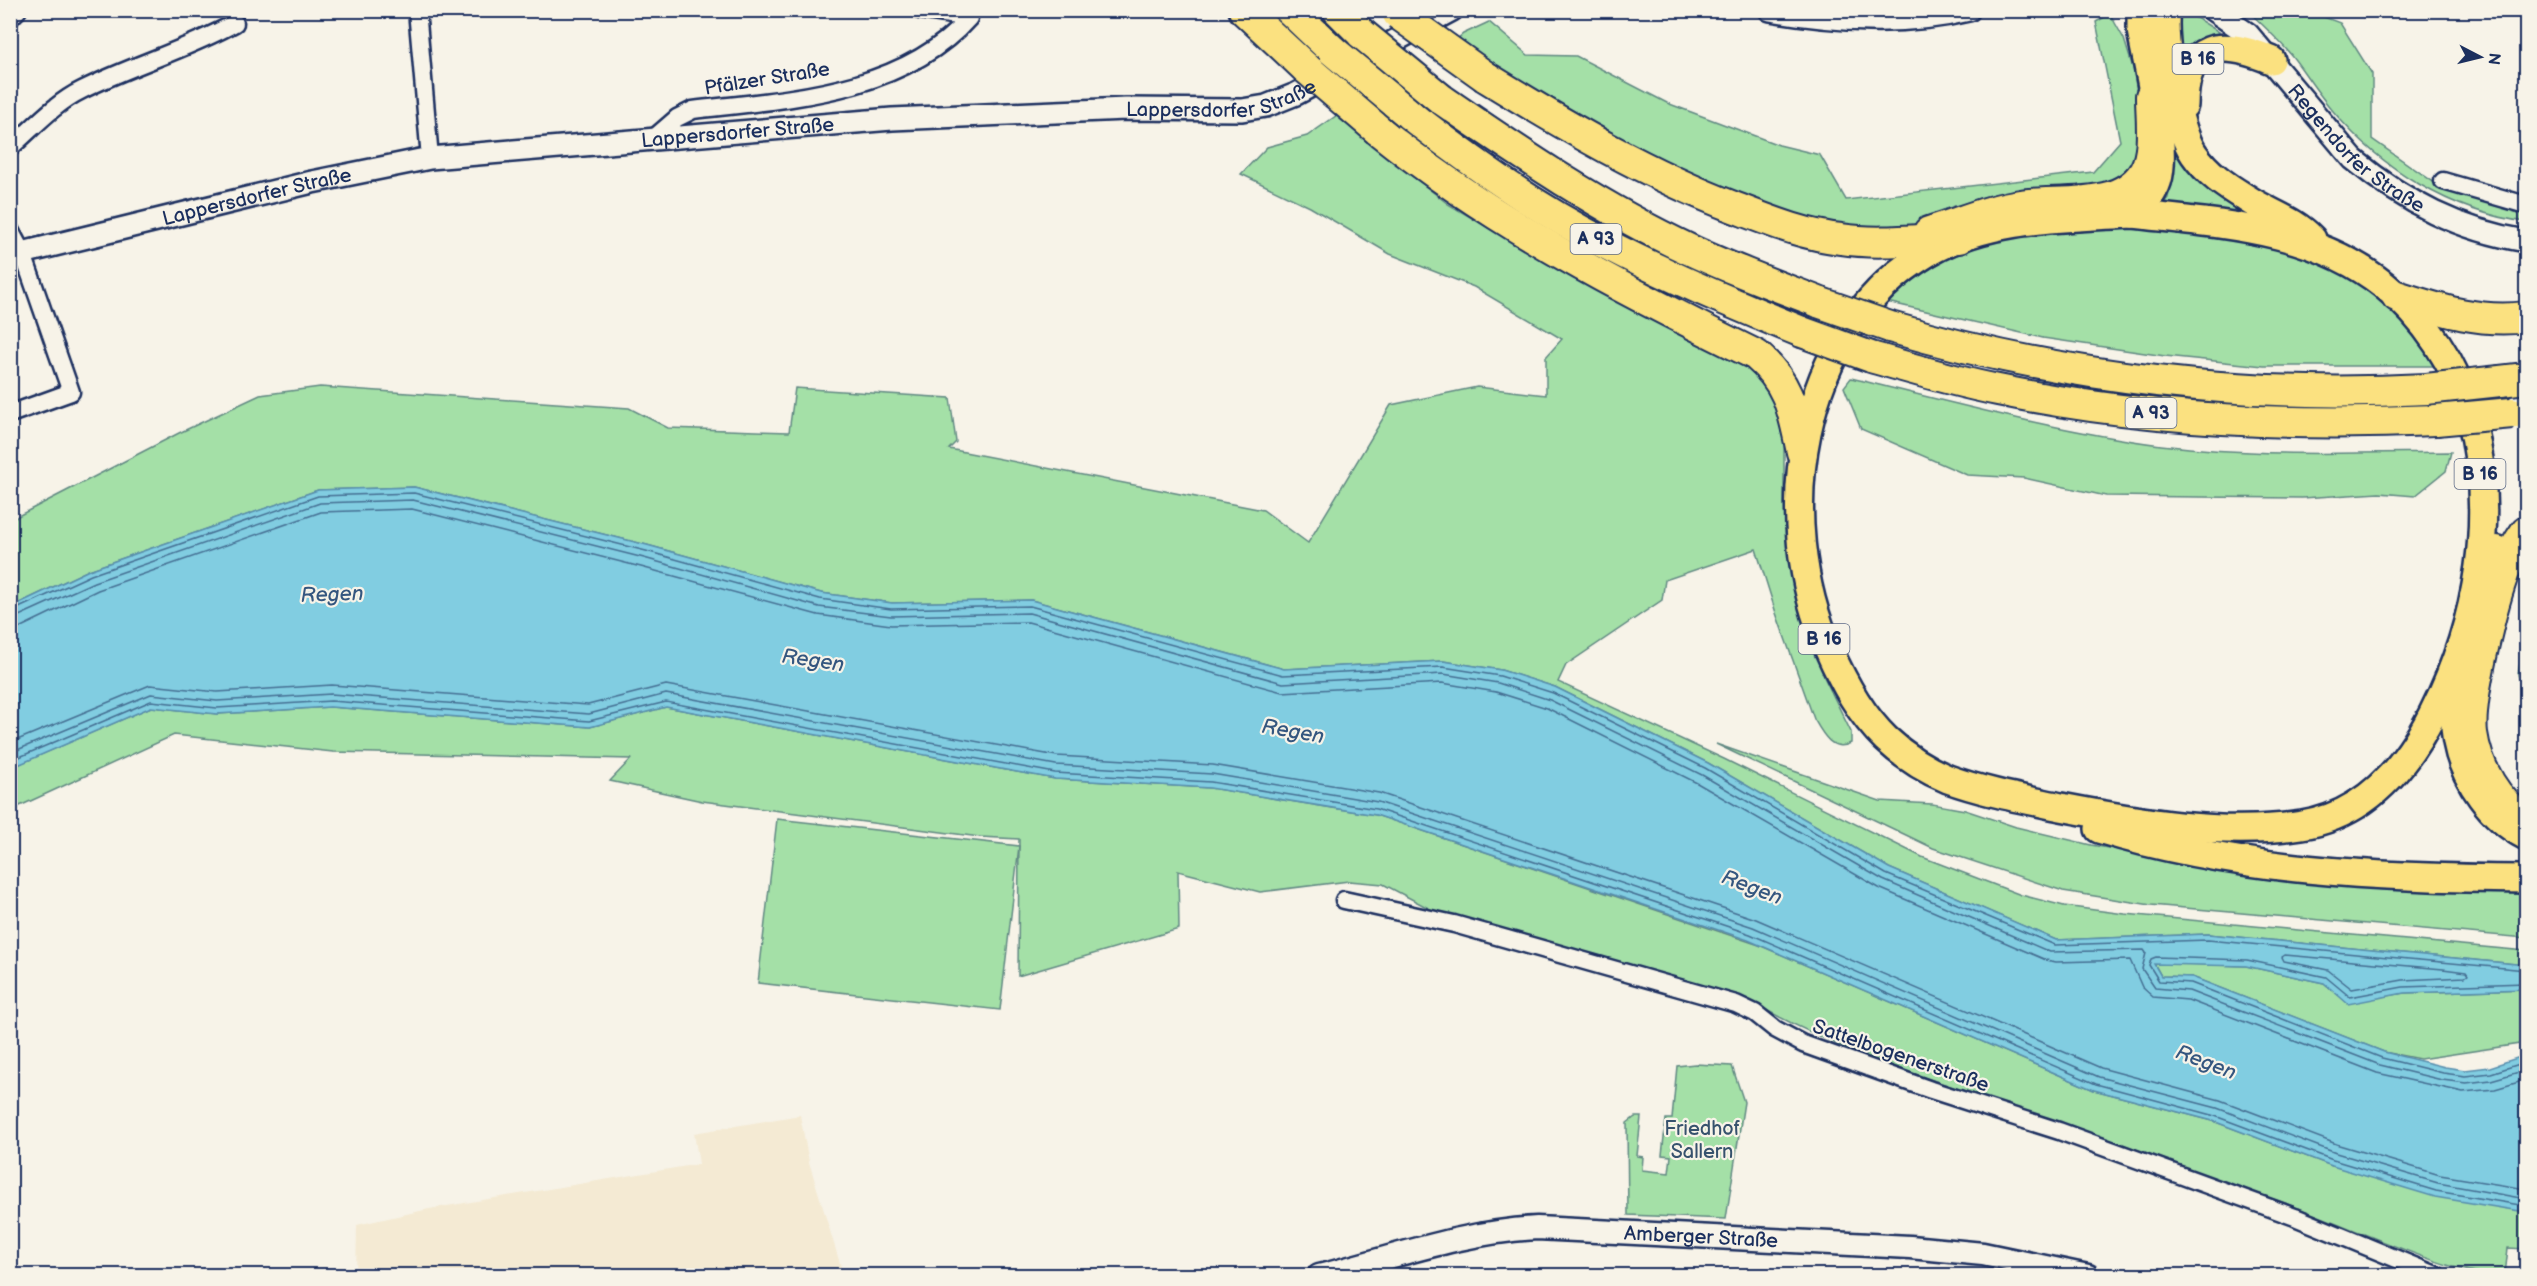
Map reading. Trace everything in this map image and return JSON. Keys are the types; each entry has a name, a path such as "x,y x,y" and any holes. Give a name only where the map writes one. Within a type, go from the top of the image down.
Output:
{"highway":[{"path":"1244,10 1307,69 1378,130 1451,185 1521,230 1627,292 1756,355 1773,369 1785,387 1802,452"},
{"name":"A 93","path":"1290,10 1333,51 1466,158 1600,241 1676,279 1802,332 1871,357 1997,390 2109,409 2263,423 2358,424 2436,420 2519,412"},
{"name":"A 93","path":"1338,10 1362,34 1441,99 1518,152 1613,210 1690,250 1821,303 1890,327 2001,355 2158,381 2312,392 2426,389 2513,380"},
{"name":"B 16","path":"2133,214 2147,200 2156,185 2161,169 2141,30 2141,10"},
{"name":"B 16","path":"2166,10 2164,42 2192,151 2207,170 2248,200 2292,222 2319,246"},
{"path":"1396,12 1486,77 1629,161 1701,195 1809,234 1868,242 1959,238"},
{"name":"B 16","path":"2186,133 2184,88 2188,71 2198,59 2209,51 2230,47 2246,49 2271,60"},
{"path":"1901,240 2019,205 2102,199 2124,192 2145,171 2151,136 2151,96"},
{"name":"B 16","path":"2007,796 2135,820 2212,828 2254,829 2301,825 2335,817 2366,800 2407,757 2422,734 2453,673 2475,597 2482,529 2479,461 2469,410 2438,344 2397,296 2355,265 2319,246 2257,230 2133,214 2036,220 1959,238 1929,252 1905,268 1871,300 1830,365 1802,452 1799,533 1807,586 1818,625 1850,692 1887,740 1920,764 1946,778 2007,796 2125,837 2251,862 2444,879 2526,879"},
{"path":"2397,296 2453,314 2478,319 2526,316"},
{"path":"2475,597 2493,557 2511,529 2526,515"},
{"path":"2526,531 2506,567 2475,690 2472,732 2479,761 2495,792 2514,813 2526,820"},
{"name":"B 16","path":"2453,673 2457,742 2469,777 2476,790 2497,814 2526,836"}],"main road":[{"name":"Amberger Straße","path":"1319,1275 1463,1236 1497,1230 1537,1228 1910,1247 1983,1254 2088,1275"}],"street":[{"path":"10,18 18,10"},
{"path":"417,10 430,158"},
{"name":"Pfälzer Straße","path":"919,10 971,14"},
{"name":"Lappersdorfer Straße","path":"17,255 312,182 430,158 655,137 892,119 1126,109 1242,110 1266,106 1296,94 1452,10"},
{"path":"1771,11 1866,20 1928,17 1969,10"},
{"name":"Regendorfer Straße","path":"2213,10 2247,34 2353,159 2373,176 2430,213 2491,235 2526,241"},
{"name":"Pfälzer Straße","path":"655,137 677,118 693,110 812,96 860,83 928,54 954,36 971,14"},
{"path":"10,148 53,109 81,90 207,38 235,23"},
{"path":"2443,181 2526,205"},
{"path":"10,230 17,255 71,392 10,414"},
{"name":"Sattelbogenerstraße","path":"1344,900 1454,924 1737,1004 1803,1044 1931,1090 2060,1131 2295,1217 2438,1275"}],"shaded area":[{"path":"800,1115 809,1162 842,1270 760,1276 356,1275 357,1225 429,1209 699,1164 694,1133"}],"green space":[{"path":"2185,11 2219,32 2219,36 2182,63 2176,21 2179,13"},
{"path":"2248,11 2308,11 2340,23 2372,74 2372,139 2435,183 2481,201 2526,211 2526,222 2471,209 2445,198 2396,169 2352,132 2287,50"},
{"path":"2110,14 2124,39 2133,68 2144,134 2131,170 2113,183 2085,190 2076,187 2002,202 1902,229 1829,226 1720,188 1567,113 1454,42 1463,34 1489,22 1528,55 1576,56 1667,103 1779,145 1820,155 1846,200 2093,172 2120,141 2096,22"},
{"path":"2155,20 2189,164 2205,186 2218,197 2251,213 2162,205 2168,198 2173,170"},
{"path":"1336,116 1448,204 1531,253 1708,339 1776,385 1784,438 1784,503 1798,591 1824,677 1851,732 1851,743 1838,745 1828,740 1814,719 1756,549 1665,580 1662,600 1566,665 1558,682 1724,759 1922,857 2021,895 2064,906 2125,914 2526,951 2526,965 2208,934 2056,940 1889,868 1708,763 1555,687 1501,670 1443,661 1284,669 1031,600 892,603 821,593 647,545 414,487 318,490 89,570 11,607 11,522 18,516 179,433 260,395 320,387 629,408 668,428 789,432 795,388 950,398 956,442 949,449 1263,510 1308,543 1391,405 1477,387 1546,395 1546,357 1562,339 1474,287 1390,254 1310,207 1241,174 1267,147 1307,136"},
{"path":"2119,226 2197,232 2294,250 2358,279 2416,333 2438,366 2264,366 2165,356 2043,338 1887,302 1916,278 1969,248 2022,235"},
{"path":"1851,378 2044,424 2161,445 2270,453 2451,452 2446,471 2415,496 2379,493 2302,498 2106,496 2024,478 1967,475 1861,429 1844,387"},
{"path":"2526,628 2526,708 2518,674"},
{"path":"151,707 217,714 330,707 590,727 666,707 1055,779 1210,788 1376,815 1759,945 2094,1090 2213,1121 2332,1166 2526,1212 2526,1249 2508,1248 2505,1275 2478,1273 2438,1262 2104,1138 1855,1052 1781,1018 1745,998 1434,911 1383,884 1349,881 1260,892 1178,871 1179,929 1018,976 1019,839 980,837 702,801 610,781 631,759 333,752 174,735 11,810 10,768"},
{"path":"1716,744 1880,801 1932,804 1965,810 2016,827 2091,845 2240,871 2452,891 2526,894 2526,938 2151,905 2063,891 1933,848"},
{"path":"777,819 1019,846 1000,1010 758,983"},
{"path":"2154,963 2246,966 2324,983 2348,1003 2404,993 2526,989 2526,1043 2420,1059 2384,1052 2192,977 2161,976"},
{"name":"Friedhof Sallern","path":"1695,1064 1732,1066 1744,1102 1726,1219 1628,1215 1627,1123 1635,1117 1641,1117 1637,1156 1643,1157 1642,1170 1669,1173 1671,1156 1662,1155 1666,1119 1672,1119 1677,1066"}],"water":[{"name":"Regen","path":"414,487 647,545 821,593 892,603 1031,600 1284,669 1443,661 1501,670 1555,687 1708,763 1889,868 2056,940 2208,934 2526,965 2526,989 2404,993 2348,1004 2324,983 2246,966 2154,964 2161,976 2192,977 2384,1052 2445,1067 2465,1070 2490,1067 2526,1055 2526,1212 2435,1197 2332,1166 2213,1121 2094,1090 1748,940 1376,815 1210,788 1055,779 666,707 590,727 330,707 217,714 151,707 11,768 11,607 89,570 318,490"}]}
